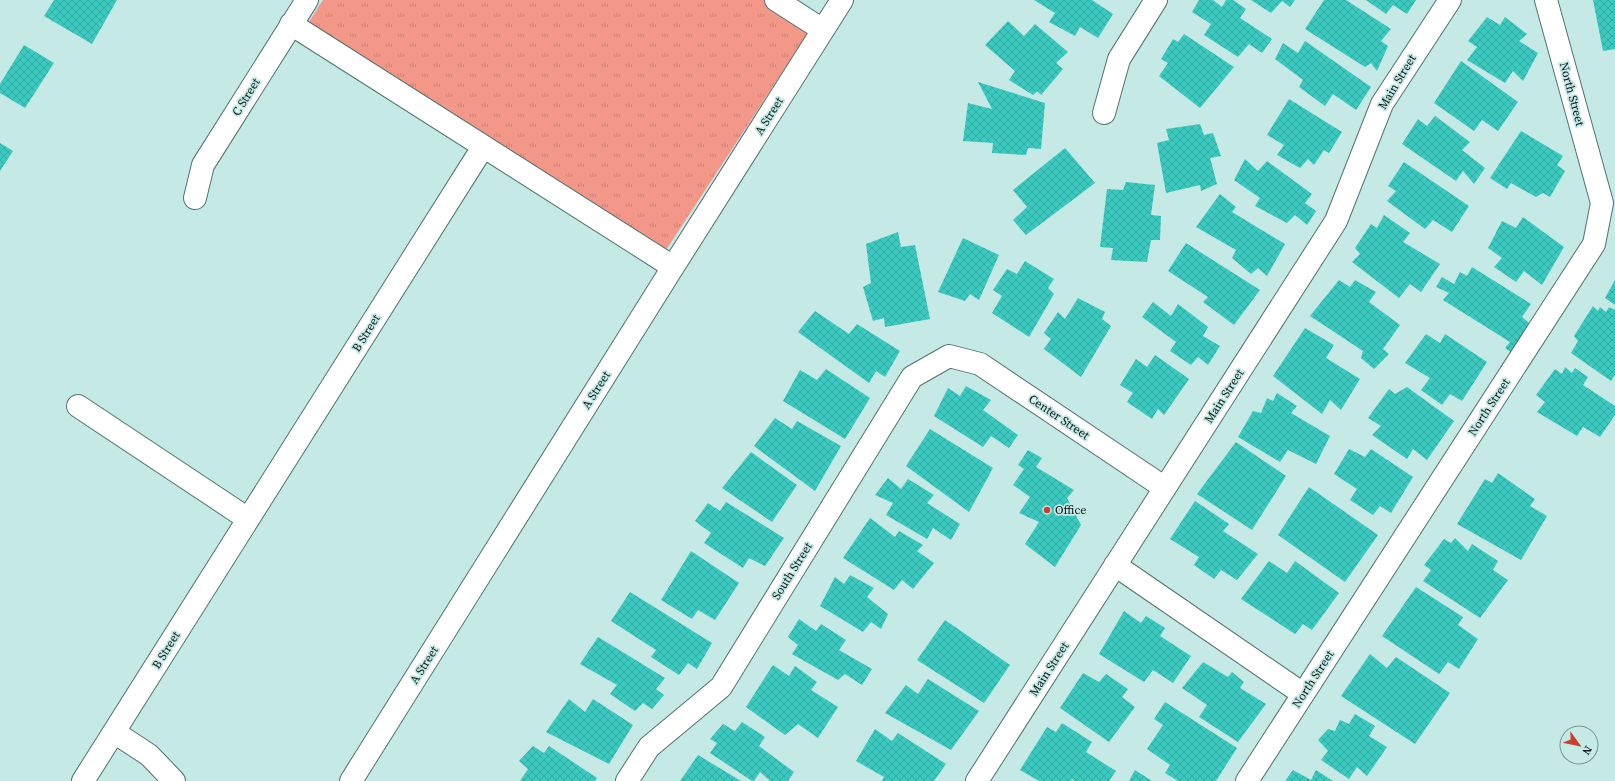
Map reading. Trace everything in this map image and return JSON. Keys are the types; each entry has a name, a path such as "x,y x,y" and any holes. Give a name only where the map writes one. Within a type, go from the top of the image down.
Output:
{"street":[{"name":"C Street","path":"195,198 203,165 307,0"},
{"path":"776,0 823,30"},
{"name":"A Street","path":"351,781 672,267 842,0"},
{"path":"1104,113 1118,59 1156,0"},
{"name":"Main Street","path":"977,781 1336,220 1382,104 1450,0"},
{"name":"North Street","path":"1247,781 1594,244 1602,203 1546,0"},
{"path":"291,24 672,267"},
{"name":"B Street","path":"83,781 483,147"},
{"name":"Center Street","path":"949,356 980,364 1165,488"},
{"name":"South Street","path":"627,781 649,747 721,687 912,376 949,356"},
{"path":"78,406 248,519"},
{"path":"1115,565 1303,694"},
{"path":"114,732 149,755 174,781"}],"green space":[{"path":"323,0 764,0 810,30 664,253 307,25"}],"building":[{"path":"54,0 117,0 92,44 44,16"},
{"path":"1034,0 1092,0 1113,14 1098,38 1080,27 1075,36 1049,22 1055,13"},
{"path":"1199,0 1213,0 1222,7 1226,0 1233,0 1246,9 1240,18 1272,39 1262,53 1249,44 1238,57 1204,35 1211,24 1192,12"},
{"path":"1251,0 1295,0 1290,7 1282,1 1271,13"},
{"path":"1324,0 1346,0 1391,29 1381,41 1388,46 1377,71 1371,63 1365,67 1305,29"},
{"path":"1366,0 1416,0 1407,14 1393,5 1386,14"},
{"path":"1593,0 1615,0 1615,49 1603,51"},
{"path":"1487,17 1500,25 1505,17 1527,34 1519,41 1538,53 1523,81 1513,71 1505,83 1467,60 1477,47 1468,41"},
{"path":"1008,21 1024,36 1035,24 1068,52 1056,63 1063,69 1041,95 1037,91 1033,95 1009,80 1015,71 985,45"},
{"path":"1184,34 1234,67 1200,108 1159,76 1168,63 1161,59 1173,39 1178,42"},
{"path":"1305,41 1371,87 1356,110 1333,94 1325,106 1299,87 1303,80 1275,59 1283,43 1298,53"},
{"path":"24,45 54,63 25,108 0,93 0,84"},
{"path":"1461,61 1518,102 1498,131 1482,120 1474,131 1434,103"},
{"path":"978,82 1045,103 1041,149 1028,148 1026,155 992,153 993,143 963,141 968,103 992,109"},
{"path":"1289,99 1342,132 1329,153 1324,150 1314,165 1308,159 1300,168 1277,155 1284,145 1267,135"},
{"path":"1435,116 1470,142 1462,150 1485,168 1474,184 1463,171 1456,181 1402,144 1418,119 1427,126"},
{"path":"1200,124 1204,135 1213,133 1221,156 1210,158 1217,184 1201,191 1200,185 1166,193 1157,143 1169,140 1166,129"},
{"path":"1521,131 1563,156 1557,165 1565,171 1550,197 1543,193 1536,197 1511,183 1507,189 1490,178"},
{"path":"0,143 13,151 0,171"},
{"path":"1065,148 1095,183 1026,235 1013,220 1027,207 1013,190"},
{"path":"1245,159 1258,171 1267,161 1312,194 1305,203 1316,211 1307,225 1295,215 1287,223 1255,206 1260,198 1234,180"},
{"path":"1404,162 1469,206 1452,232 1433,220 1425,229 1387,201 1396,191 1388,186"},
{"path":"1126,182 1155,185 1151,215 1161,216 1160,240 1151,240 1147,262 1111,260 1113,248 1100,247 1107,189 1123,190"},
{"path":"1220,194 1236,207 1232,212 1285,244 1267,276 1258,268 1251,274 1232,258 1236,250 1196,227"},
{"path":"1384,215 1410,233 1403,242 1440,264 1421,292 1410,284 1399,298 1352,262 1360,254 1355,248 1371,224 1377,228"},
{"path":"1523,217 1564,247 1542,285 1524,271 1516,282 1494,267 1502,258 1488,248 1502,221 1516,228"},
{"path":"898,232 901,247 915,245 930,319 885,327 884,318 873,321 863,287 871,283 866,244"},
{"path":"963,238 999,255 979,300 970,294 965,301 938,292"},
{"path":"1186,243 1260,290 1234,325 1203,302 1208,297 1168,271"},
{"path":"1025,261 1054,279 1048,288 1054,294 1029,337 992,313 1002,296 993,290 1007,269 1017,274"},
{"path":"1472,267 1531,304 1522,317 1534,327 1515,355 1505,348 1510,342 1443,300 1449,293 1436,287 1442,277 1454,284 1460,272 1467,276"},
{"path":"1339,280 1350,287 1355,280 1376,292 1369,302 1400,325 1383,349 1389,354 1374,369 1361,358 1363,351 1310,316"},
{"path":"1615,280 1615,305 1605,298"},
{"path":"1078,298 1105,312 1102,319 1111,326 1081,377 1044,349 1051,339 1044,333 1058,312 1065,319"},
{"path":"1153,302 1171,316 1178,304 1208,327 1203,336 1220,346 1208,365 1198,357 1191,365 1170,351 1176,342 1142,317"},
{"path":"1593,306 1598,311 1600,307 1606,312 1609,307 1615,310 1615,375 1611,381 1571,353 1578,341 1574,336"},
{"path":"815,311 849,334 857,324 900,351 885,377 876,371 869,383 798,332"},
{"path":"1305,328 1334,345 1326,358 1360,379 1341,410 1330,400 1322,414 1273,376"},
{"path":"1426,334 1440,343 1445,334 1487,362 1462,401 1450,394 1442,405 1421,390 1430,378 1405,363"},
{"path":"1155,355 1189,379 1164,415 1158,409 1152,419 1127,402 1133,393 1120,385 1136,359 1147,367"},
{"path":"1565,367 1572,373 1575,368 1588,377 1583,385 1615,406 1615,415 1600,437 1583,427 1577,436 1537,412 1545,402 1536,395 1555,369 1562,374"},
{"path":"826,369 870,398 845,439 783,401 800,370 817,380"},
{"path":"966,386 991,400 983,410 1018,435 1009,448 991,436 983,447 934,416 948,388 960,396"},
{"path":"1407,387 1454,421 1427,460 1413,449 1407,459 1372,435 1381,426 1368,418 1389,389 1395,394"},
{"path":"1277,393 1297,406 1291,413 1330,436 1316,464 1288,450 1280,462 1238,437 1253,411 1261,413 1267,398 1273,401"},
{"path":"775,418 792,429 797,421 841,446 815,491 754,446"},
{"path":"930,429 993,468 969,512 906,466"},
{"path":"1236,442 1286,476 1252,530 1197,494"},
{"path":"1349,449 1365,457 1371,449 1413,477 1391,513 1380,506 1373,515 1350,500 1357,489 1334,474"},
{"name":"Office","path":"1028,450 1042,458 1036,467 1074,490 1067,498 1081,525 1055,567 1025,544 1039,522 1019,513 1030,497 1013,485 1024,469 1018,465"},
{"path":"751,452 797,485 772,522 722,488"},
{"path":"1498,473 1535,499 1530,506 1547,516 1521,560 1457,524 1485,479 1492,483"},
{"path":"888,478 901,489 908,479 934,495 927,503 960,524 951,540 933,528 927,539 886,515 893,503 875,495"},
{"path":"1309,487 1378,535 1345,582 1278,535"},
{"path":"1195,501 1229,524 1223,531 1258,554 1237,580 1221,570 1214,579 1194,565 1199,557 1170,539"},
{"path":"726,502 784,538 765,566 749,558 743,568 704,543 711,533 695,521 708,503 720,511"},
{"path":"870,518 895,537 899,531 923,545 917,551 934,563 913,589 902,580 894,590 843,558"},
{"path":"1455,538 1468,551 1472,544 1498,561 1493,570 1508,580 1480,618 1423,581 1431,570 1424,565 1444,539 1451,543"},
{"path":"691,551 739,583 715,620 698,610 692,619 661,600"},
{"path":"1269,561 1287,573 1295,561 1339,593 1312,630 1303,624 1295,634 1241,599"},
{"path":"850,575 874,588 867,597 888,614 881,629 871,622 863,632 820,606 835,577 844,584"},
{"path":"1416,587 1463,617 1458,625 1478,639 1459,669 1448,662 1439,674 1382,636"},
{"path":"630,592 712,643 697,669 688,663 679,675 651,657 656,650 611,621"},
{"path":"1124,611 1141,623 1146,616 1165,628 1160,636 1191,656 1173,683 1153,670 1144,682 1099,654"},
{"path":"799,619 816,631 821,624 846,640 839,650 872,669 862,685 845,674 838,680 792,654 798,645 788,637"},
{"path":"945,620 1010,665 984,703 917,660"},
{"path":"598,637 665,678 656,689 664,695 652,709 643,703 635,711 610,694 617,685 580,664"},
{"path":"1370,654 1387,668 1396,657 1450,693 1415,744 1341,696"},
{"path":"1203,662 1228,677 1232,672 1244,682 1240,688 1266,704 1238,742 1199,717 1207,705 1182,688"},
{"path":"773,665 789,676 795,666 817,682 811,690 838,707 818,738 798,724 785,735 746,707"},
{"path":"1083,673 1099,682 1106,674 1128,689 1122,697 1135,707 1109,742 1060,708"},
{"path":"928,679 979,711 951,750 885,713 906,685 918,694"},
{"path":"569,699 585,712 593,699 633,725 609,764 546,732"},
{"path":"1165,702 1237,748 1216,781 1178,781 1165,773 1170,765 1147,749 1163,725 1154,719"},
{"path":"1355,714 1375,726 1369,736 1387,747 1367,776 1357,767 1349,779 1321,760 1328,751 1318,740 1328,729 1335,731 1340,720 1349,724"},
{"path":"742,722 765,737 759,746 794,772 788,781 770,781 760,772 754,781 752,781 710,753 717,743 710,739 723,724 735,731"},
{"path":"1062,723 1092,742 1086,752 1116,771 1109,781 1074,781 1072,779 1071,781 1039,781 1020,770 1047,727 1056,732"},
{"path":"875,729 892,741 898,733 946,764 934,781 882,781 884,777 856,761"},
{"path":"533,746 544,753 549,746 597,778 595,781 520,781 528,769 519,761"},
{"path":"698,755 741,781 680,781"},
{"path":"1135,770 1152,781 1129,781"},
{"path":"1293,770 1311,780 1316,770 1333,781 1285,781"}],"place":[{"name":"Office","path":"1047,510"}]}
